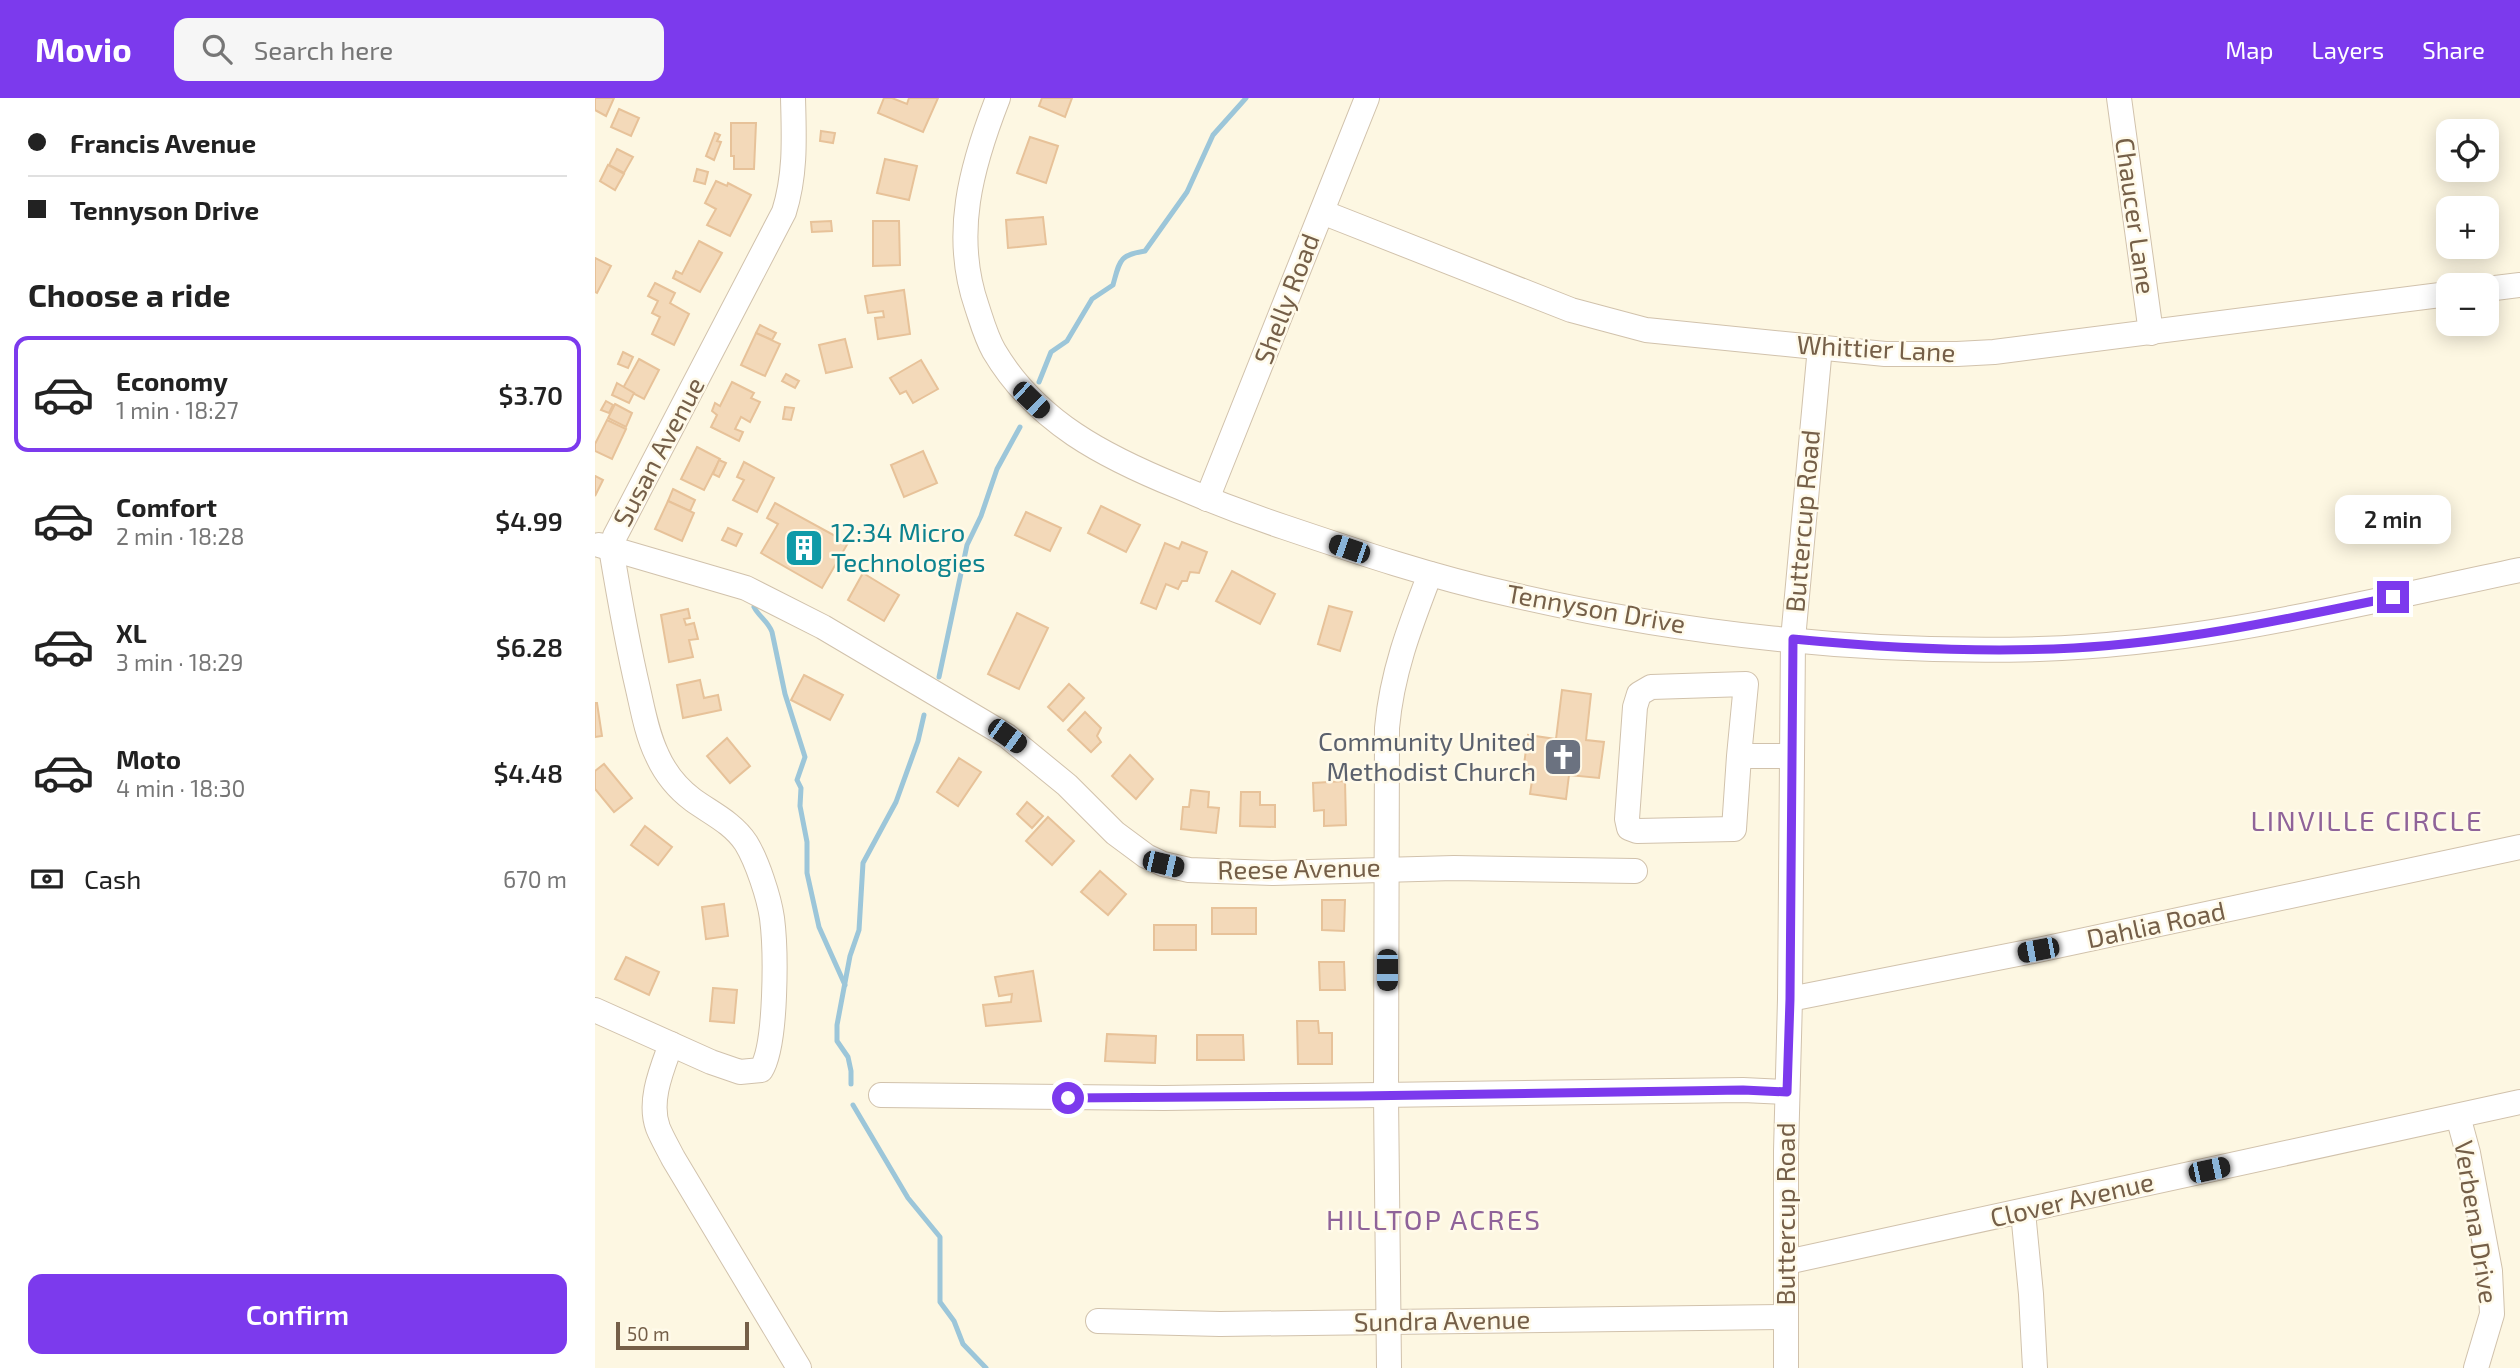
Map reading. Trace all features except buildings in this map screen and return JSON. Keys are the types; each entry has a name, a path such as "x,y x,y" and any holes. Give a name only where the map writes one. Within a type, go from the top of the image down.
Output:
{"street":[{"name":"Susan Avenue","path":"671,1044 740,1072 761,1070 768,1057 772,1033 774,943 771,916 766,894 746,843 726,822 680,789 656,754 648,733 603,546 618,530 784,212 791,191 794,168 793,98"},
{"name":"Tennyson Drive","path":"998,98 981,141 970,181 964,234 968,275 988,339 1025,393 1052,420 1081,441 1142,472 1207,499 1347,549 1430,574 1518,596 1649,622 1793,639 1915,649 2035,649 2139,642 2241,629 2520,570"},
{"name":"Shelly Road","path":"1207,499 1367,98"},
{"name":"Chaucer Lane","path":"2119,98 2151,333"},
{"name":"Whittier Lane","path":"1322,212 1571,310 1615,323 1672,334 1885,354 1994,352 2436,296"},
{"path":"2499,288 2520,285"},
{"name":"Buttercup Road","path":"1786,1368 1793,639 1820,347"},
{"name":"Reese Avenue","path":"603,546 746,588 823,627 1007,736 1067,785 1115,833 1155,861 1189,870 1273,873 1492,868 1635,871"},
{"path":"1389,1368 1386,1096 1387,728 1390,695 1403,644 1430,574"},
{"path":"1746,684 1739,756 1734,829 1637,831 1629,828 1627,819 1635,707 1639,694 1651,687 1746,684"},
{"path":"1739,756 1792,756"},
{"name":"Dahlia Road","path":"1790,999 2038,950 2520,847"},
{"path":"595,1010 671,1044 657,1084 656,1125 799,1368"},
{"path":"881,1095 1106,1098 1743,1090 1787,1092"},
{"name":"Clover Avenue","path":"1787,1262 2520,1102"},
{"name":"Verbena Drive","path":"2458,1116 2468,1153 2490,1271 2492,1314 2476,1368"},
{"path":"2023,1212 2035,1368"},
{"name":"Sundra Avenue","path":"1098,1321 1193,1324 1786,1317"}],"waterway":[{"path":"1039,382 1051,352 1067,341 1092,299 1113,285 1122,260 1130,254 1145,251 1187,192 1213,135 1246,98"},
{"path":"939,677 967,545 981,516 997,469 1020,427"},
{"path":"754,607 772,632 785,694 805,757 797,780 801,788 800,806 807,842 807,873 819,927 845,985"},
{"path":"851,1084 848,1057 837,1041 837,1025 850,956 859,930 863,863 896,802 918,741 924,715"},
{"path":"853,1105 908,1198 940,1237 940,1302 954,1321 963,1344 986,1368"}],"place":[{"name":"12:34 Micro Technologies","path":"804,548"},
{"name":"Community United Methodist Church","path":"1563,757"}],"district":[{"name":"LINVILLE CIRCLE","path":"2367,821"},
{"name":"HILLTOP ACRES","path":"1434,1220"}],"route":[{"path":"1068,1098 1743,1090 1787,1092 1793,639 1902,649 2076,648 2241,629 2393,597"}]}
